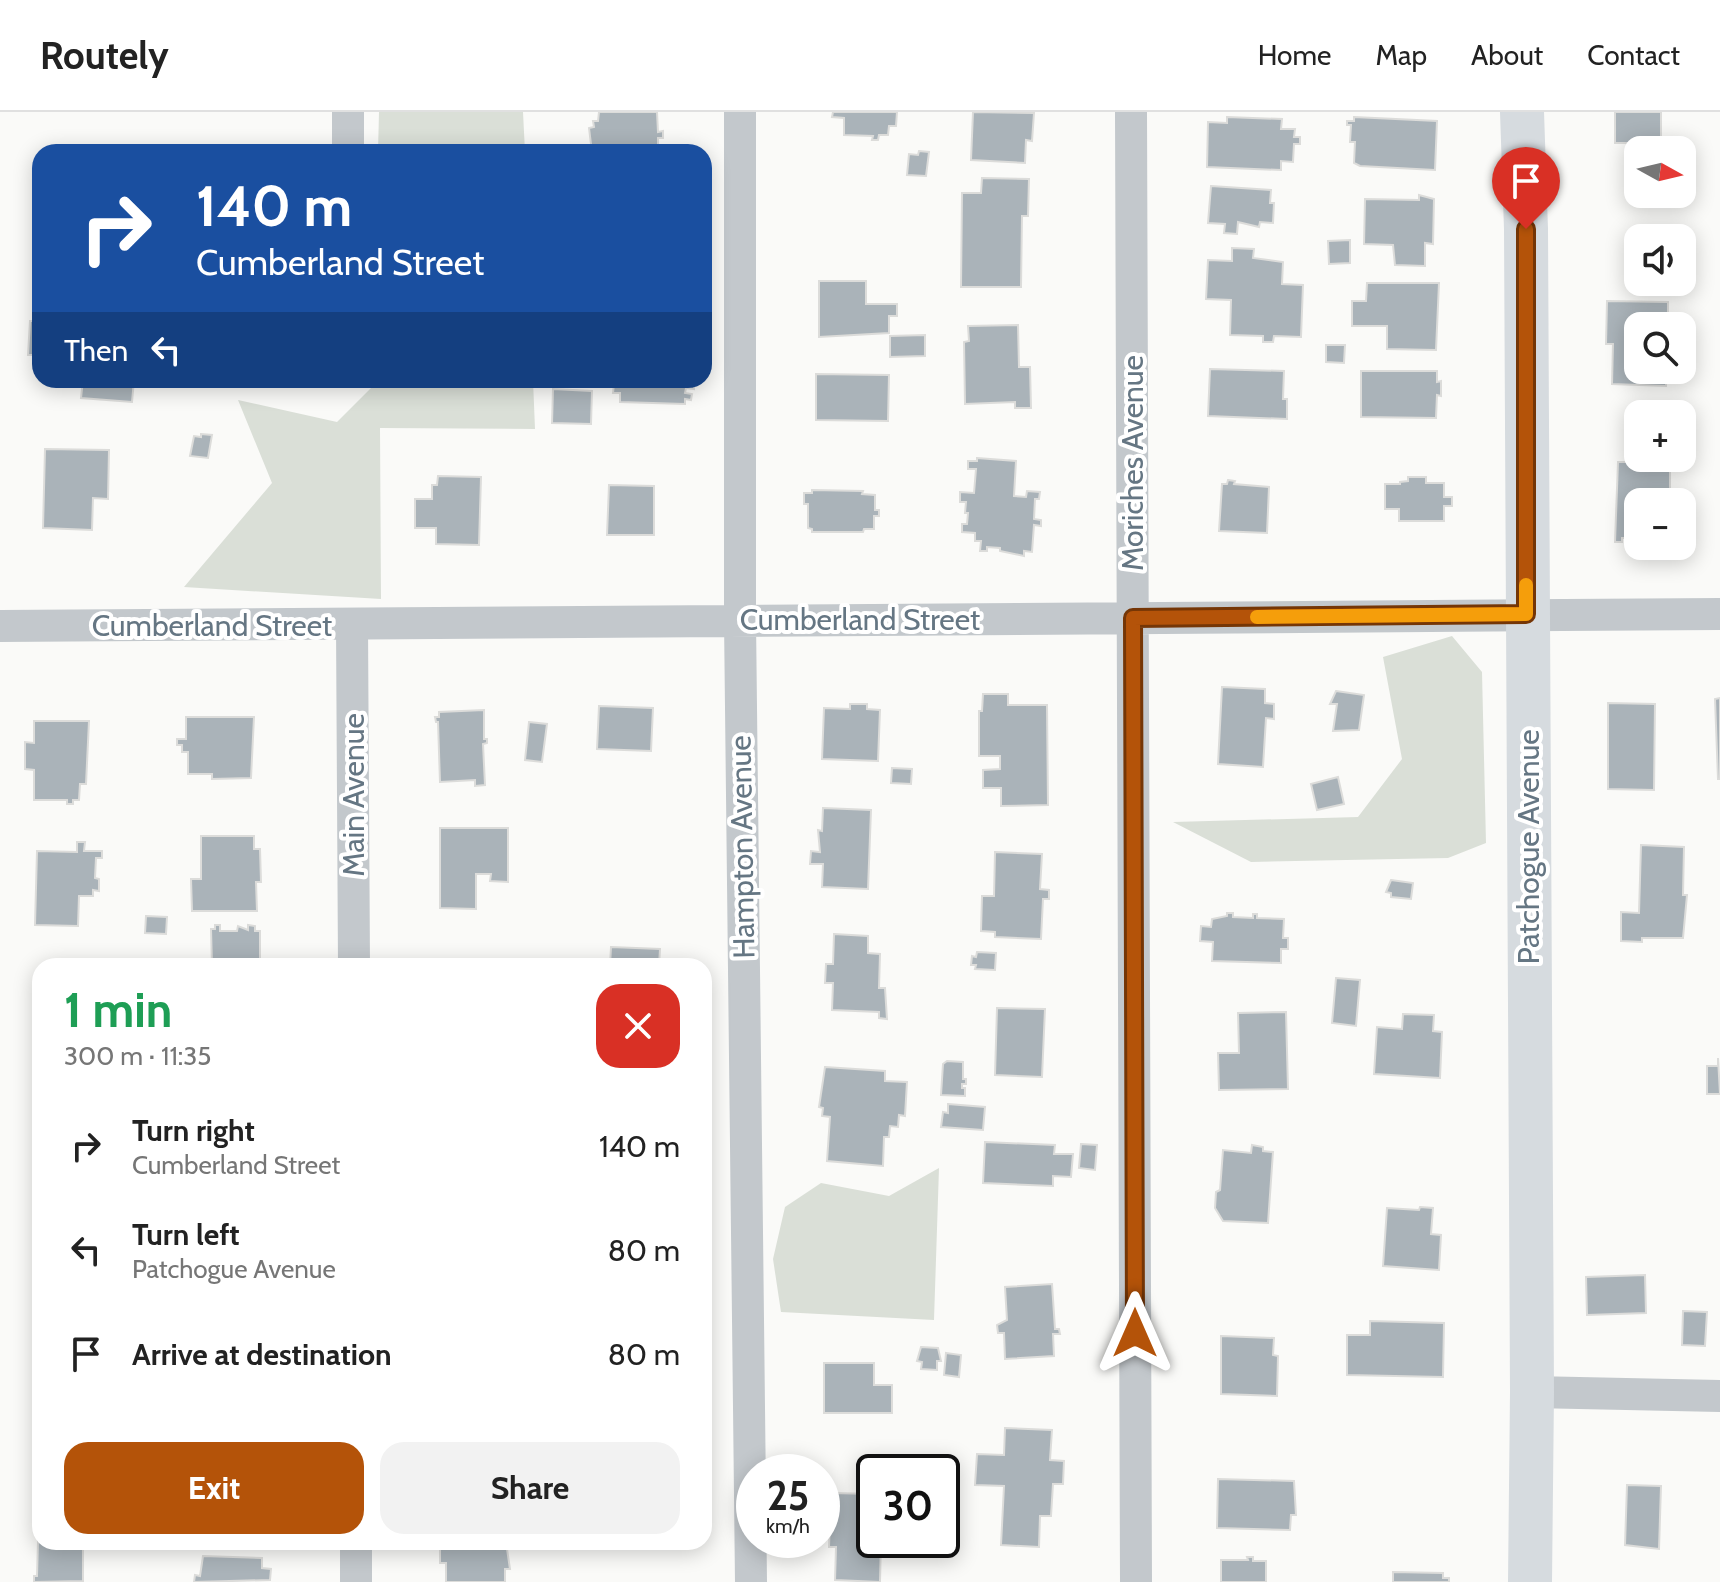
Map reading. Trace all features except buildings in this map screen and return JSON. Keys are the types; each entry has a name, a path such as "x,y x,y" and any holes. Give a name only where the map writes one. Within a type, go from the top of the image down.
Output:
{"street":[{"path":"348,112 348,144"},
{"name":"Hampton Avenue","path":"740,112 740,620 751,1582"},
{"name":"Moriches Avenue","path":"1131,112 1136,1582"},
{"name":"Patchogue Avenue","path":"1522,112 1526,229 1532,1392 1530,1582"},
{"name":"Cumberland Street","path":"0,626 1720,614"},
{"name":"Main Avenue","path":"352,624 354,958"},
{"path":"1532,1392 1720,1396"},
{"path":"356,1550 356,1582"}],"shaded area":[{"path":"379,112 523,112 525,144 378,144"},
{"path":"371,388 533,388 535,429 380,428 381,599 184,587 272,483 238,400 337,422"},
{"path":"1452,636 1482,672 1486,843 1448,858 1251,862 1173,822 1358,817 1402,759 1383,657"},
{"path":"939,1168 934,1320 781,1312 773,1259 785,1207 821,1183 889,1196"}],"slow traffic":[{"path":"1257,617 1526,614 1526,585"}],"route":[{"path":"1135,1333 1133,618 1526,614 1526,229"}]}
